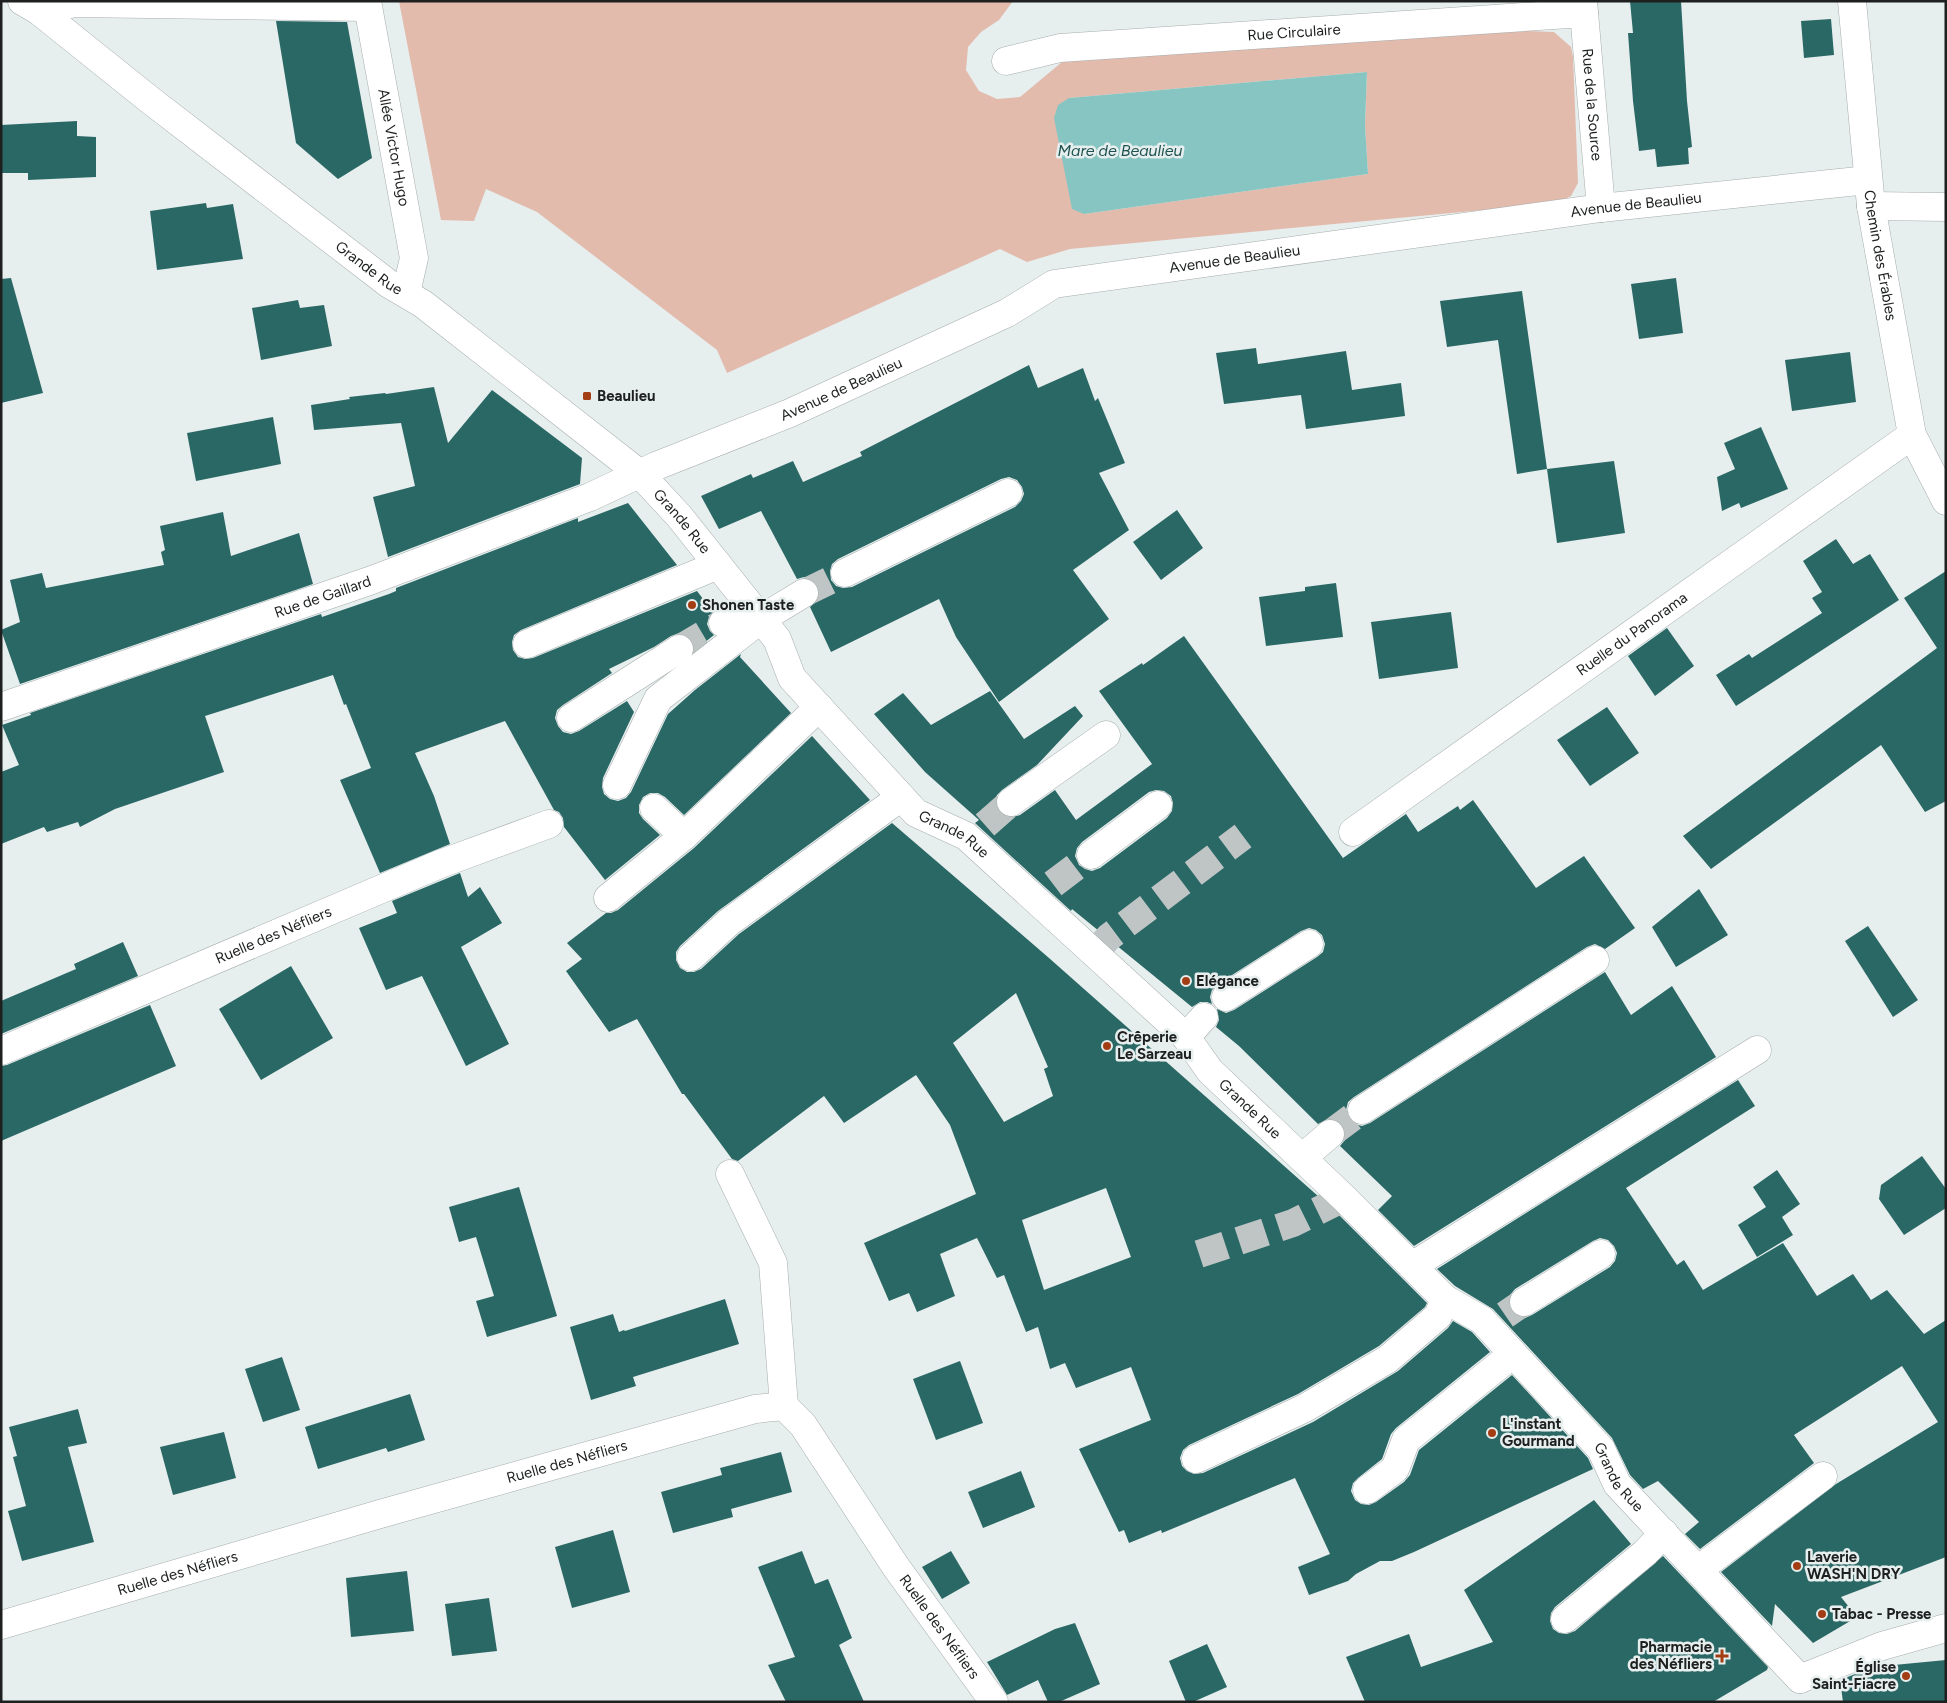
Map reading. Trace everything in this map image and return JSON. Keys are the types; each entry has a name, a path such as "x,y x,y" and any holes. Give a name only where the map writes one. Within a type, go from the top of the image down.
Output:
{"street":[{"name":"Chemin des Érables","path":"1852,1 1869,193 1912,434 1946,501"},
{"path":"30,6 74,3 367,4"},
{"name":"Allée Victor Hugo","path":"367,4 414,258 406,293"},
{"name":"Grande Rue","path":"30,6 389,284 406,293 640,474 678,516 777,639 792,678 916,813 976,831 1046,893 1186,1037 1210,1071 1302,1158 1445,1299 1482,1320 1506,1315 1513,1354 1601,1449 1617,1484 1698,1570 1799,1691"},
{"name":"Rue Circulaire","path":"1006,61 1060,48 1584,7"},
{"name":"Rue de la Source","path":"1584,7 1601,208"},
{"name":"Avenue de Beaulieu","path":"640,474 808,405 1007,313 1054,284 1601,208 1869,193 1946,207"},
{"name":"Ruelle du Panorama","path":"1353,832 1912,434"},
{"name":"Rue de Gaillard","path":"1,707 372,580 590,497 640,474"},
{"path":"845,573 1008,493"},
{"path":"527,644 718,565"},
{"path":"723,624 804,593"},
{"path":"617,785 658,699 755,612"},
{"path":"571,718 679,649"},
{"path":"608,898 684,836 819,707"},
{"path":"1011,802 1106,735"},
{"path":"690,957 729,922 901,797"},
{"path":"1091,854 1158,805"},
{"path":"654,808 684,836"},
{"name":"Ruelle des Néfliers","path":"1,1051 440,864 549,824"},
{"path":"1226,997 1309,944"},
{"path":"1362,1110 1595,960"},
{"path":"1186,1037 1204,1017"},
{"path":"1412,1266 1756,1050"},
{"path":"1302,1158 1330,1134"},
{"path":"730,1174 773,1262 784,1406"},
{"path":"1506,1315 1601,1254"},
{"path":"1196,1458 1305,1408 1388,1358 1438,1316 1445,1299"},
{"path":"1367,1490 1395,1469 1406,1440 1513,1354"},
{"name":"Ruelle des Néfliers","path":"1,1625 447,1495 755,1409 784,1406 803,1425 896,1567 994,1702"},
{"path":"1698,1570 1823,1476"},
{"path":"1566,1619 1645,1553 1664,1532"},
{"path":"1799,1691 1882,1646 1946,1628"}],"shaded area":[{"path":"399,1 1013,1 999,20 981,32 968,47 966,70 979,91 997,99 1020,97 1062,62 1376,39 1528,31 1554,32 1571,47 1573,57 1578,183 1571,196 1557,203 1070,249 1027,262 1000,249 727,373 717,350 537,212 486,189 474,221 441,220","holes":["1367,72 1365,125 1368,174 1084,214 1069,98"]}],"water":[{"name":"Mare de Beaulieu","path":"1367,72 1365,125 1368,174 1084,214 1072,209 1054,118 1058,105 1069,98"}],"building":[{"path":"1630,1 1681,1 1687,101 1692,147 1688,148 1689,164 1657,167 1655,149 1639,151 1628,33 1633,33"},
{"path":"1831,19 1834,55 1804,58 1801,21"},
{"path":"276,21 347,22 372,158 338,179 296,143"},
{"path":"77,121 77,136 96,137 96,177 28,180 28,173 1,173 1,125"},
{"path":"206,203 207,208 233,204 243,259 157,270 150,211"},
{"path":"11,278 43,393 1,403 1,279"},
{"path":"1676,278 1683,333 1639,339 1631,284"},
{"path":"1522,291 1547,469 1517,474 1498,340 1447,347 1440,301"},
{"path":"298,300 300,308 324,305 332,346 261,360 252,308"},
{"path":"1256,348 1258,364 1346,351 1352,390 1401,383 1405,416 1306,429 1301,395 1224,404 1216,353"},
{"path":"1850,352 1856,402 1792,411 1785,360"},
{"path":"1029,365 1038,388 1083,368 1095,401 1098,398 1125,463 1099,473 1129,530 1073,570 1109,619 999,702 956,637 939,599 831,652 810,607 818,600 820,592 818,585 811,579 804,577 797,579 761,511 719,529 701,496 751,474 753,478 793,461 803,482 862,456 860,452","holes":["1009,477 1017,480 1024,494 1021,501 1015,507 852,587 843,588 836,586 831,580 830,571 832,564 838,559 1001,479"]},
{"path":"434,387 448,443 492,390 582,458 580,484 388,557 373,497 415,486 401,423 314,430 311,405 350,399 349,397"},
{"path":"273,417 281,464 196,481 187,433"},
{"path":"1761,427 1788,489 1741,508 1739,503 1722,511 1717,477 1735,469 1724,443"},
{"path":"1614,461 1625,533 1557,543 1547,469"},
{"path":"628,503 677,565 521,630 514,635 512,642 513,650 518,657 525,659 533,658 697,591 713,612 707,624 714,635 694,651 692,641 687,635 679,633 671,636 654,647 609,669 612,673 557,710 555,718 558,726 563,732 571,734 627,701 634,712 603,778 602,787 604,794 610,799 618,801 626,798 631,792 668,714 741,654 740,657 791,713 684,815 658,793 650,793 643,797 639,805 639,813 660,835 605,880 564,827 563,818 559,812 554,810 505,721 415,753 434,796 450,844 380,873 340,780 371,768 333,675 205,716 224,772 115,809 80,827 78,822 47,832 44,827 1,844 1,772 19,765 2,725 31,715 30,713 321,614 322,617 389,594 396,591 396,588 578,518 578,522"},
{"path":"1177,510 1203,548 1161,580 1133,542"},
{"path":"223,512 231,556 299,533 313,584 20,684 1,630 20,622 10,580 42,573 46,588 164,565 161,552 165,550 160,526"},
{"path":"1836,539 1853,564 1870,554 1899,600 1736,706 1716,675 1749,654 1752,658 1822,613 1812,598 1822,592 1803,561"},
{"path":"1946,571 1946,801 1925,812 1881,745 1711,869 1683,836 1937,648 1904,598"},
{"path":"1336,583 1343,637 1266,646 1259,597 1305,591 1305,587"},
{"path":"1451,612 1458,668 1379,679 1371,622"},
{"path":"1667,628 1694,666 1655,696 1628,656"},
{"path":"1184,636 1343,858 1406,814 1418,832 1458,806 1460,810 1473,800 1536,888 1584,856 1635,928 1605,949 1595,944 1587,947 1354,1097 1348,1102 1346,1110 1354,1124 1362,1126 1370,1123 1605,972 1631,1015 1672,986 1716,1057 1414,1246 1378,1210 1392,1196 1340,1146 1345,1140 1342,1124 1335,1119 1328,1119 1318,1124 1239,1046 1216,1027 1219,1020 1217,1009 1226,1013 1234,1010 1323,952 1325,944 1322,935 1316,930 1309,928 1301,931 1218,984 1212,990 1210,997 1212,1004 1200,1002 1192,1007 1072,909 1071,911 975,823 979,820 925,772 874,714 903,693 931,725 990,691 1024,739 1075,706 1083,716 1037,765 1002,790 997,795 995,803 998,811 1004,816 1013,817 1020,815 1055,790 1076,820 1152,764 1099,691 1142,663 1143,665","holes":["1156,790 1164,791 1171,796 1173,803 1172,811 1167,818 1100,868 1092,871 1079,865 1075,856 1077,848 1082,842 1149,792"]},
{"path":"1607,707 1639,753 1590,786 1557,740"},
{"path":"812,736 870,800 718,911 676,952 676,960 680,968 687,972 701,969 739,934 892,823 1049,958 1336,1212 1427,1303 1425,1307 1379,1346 1298,1394 1189,1445 1183,1450 1180,1458 1182,1466 1187,1471 1194,1474 1203,1473 1313,1422 1398,1371 1448,1328 1453,1321 1472,1332 1490,1352 1396,1428 1391,1434 1382,1459 1353,1483 1351,1491 1355,1500 1361,1504 1369,1505 1404,1482 1410,1475 1419,1450 1512,1375 1588,1458 1593,1469 1414,1552 1392,1561 1380,1561 1356,1574 1348,1581 1309,1595 1298,1567 1330,1554 1295,1478 1162,1533 1161,1530 1129,1543 1124,1530 1119,1532 1079,1449 1151,1420 1131,1367 1076,1388 1065,1363 1050,1369 1038,1327 1026,1332 1004,1275 997,1278 977,1238 940,1254 955,1296 917,1312 909,1293 889,1301 864,1243 976,1194 950,1125 916,1075 844,1123 824,1096 738,1161 732,1159 684,1094 682,1094 637,1019 609,1032 566,971 582,959 567,943 606,913 618,910 694,848","holes":["1016,993 1048,1067 1044,1069 1053,1096 1004,1122 953,1043","1106,1188 1131,1257 1044,1290 1022,1220"]},
{"path":"460,873 468,897 480,887 502,923 461,947 509,1044 466,1066 422,976 386,990 359,928 397,913 392,901"},
{"path":"1699,889 1728,935 1676,967 1652,927"},
{"path":"1868,926 1918,1000 1893,1017 1845,941"},
{"path":"123,942 138,976 1,1034 1,1001 76,969 74,964"},
{"path":"291,966 333,1038 261,1080 219,1009"},
{"path":"150,1005 176,1066 1,1141 1,1066"},
{"path":"1738,1080 1755,1106 1626,1188 1677,1265 1684,1260 1703,1290 1783,1243 1817,1296 1853,1274 1871,1300 1887,1290 1924,1334 1946,1320 1946,1557 1841,1597 1857,1617 1813,1643 1775,1604 1772,1626 1721,1572 1836,1484 1938,1422 1902,1366 1794,1435 1814,1463 1700,1549 1685,1534 1699,1522 1658,1481 1643,1489 1630,1475 1612,1438 1493,1309 1455,1286 1437,1269","holes":["1600,1238 1608,1240 1614,1246 1617,1253 1615,1261 1610,1267 1532,1315 1525,1318 1517,1316 1511,1311 1508,1302 1510,1295 1515,1289 1593,1241"]},
{"path":"1922,1156 1946,1189 1946,1208 1904,1235 1879,1199 1881,1185"},
{"path":"1777,1170 1800,1204 1782,1217 1793,1235 1757,1257 1738,1225 1766,1207 1753,1187"},
{"path":"519,1187 557,1316 487,1337 476,1301 494,1296 476,1237 459,1242 449,1207"},
{"path":"725,1299 739,1344 633,1377 636,1386 591,1400 570,1327 613,1314 619,1332 625,1331"},
{"path":"282,1357 300,1410 263,1422 245,1369"},
{"path":"960,1361 983,1423 936,1440 913,1379"},
{"path":"410,1394 425,1440 388,1452 386,1448 318,1469 305,1427"},
{"path":"78,1409 87,1443 68,1447 94,1542 22,1561 8,1511 26,1506 13,1457 17,1456 9,1427"},
{"path":"224,1432 236,1478 173,1495 160,1447"},
{"path":"781,1452 792,1492 731,1509 733,1517 673,1533 661,1492 722,1475 720,1468"},
{"path":"1021,1471 1035,1507 983,1528 968,1492"},
{"path":"1594,1500 1631,1544 1555,1607 1551,1613 1550,1621 1553,1629 1559,1633 1567,1634 1575,1631 1663,1556 1768,1667 1767,1670 1713,1702 1365,1702 1346,1657 1409,1634 1421,1667 1493,1642 1464,1590"},
{"path":"613,1530 630,1592 572,1608 555,1547"},
{"path":"802,1551 815,1584 828,1579 852,1638 839,1645 864,1702 786,1702 768,1665 795,1657 758,1567"},
{"path":"951,1551 970,1583 942,1599 922,1567"},
{"path":"407,1571 414,1631 351,1637 346,1578"},
{"path":"489,1598 497,1651 452,1656 445,1604"},
{"path":"1075,1623 1100,1684 1059,1702 1048,1702 1038,1680 1007,1695 987,1662 1055,1629"},
{"path":"1207,1644 1227,1687 1193,1702 1186,1702 1169,1661"},
{"name":"Église Saint-Fiacre","path":"1946,1660 1946,1702 1843,1702 1840,1680 1873,1667"}],"tunnel":[{"path":"804,593 845,573"},
{"path":"679,649 723,623"},
{"path":"985,825 1011,802"},
{"path":"1095,952 1109,937 1243,836"},
{"path":"1053,884 1091,855"},
{"path":"1330,1134 1362,1110"},
{"path":"1199,1254 1293,1223 1344,1198"},
{"path":"1505,1315 1524,1302"}],"place":[{"name":"Beaulieu","path":"587,396"},
{"name":"Shonen Taste","path":"692,605"},
{"name":"Elégance","path":"1186,981"},
{"name":"Crêperie Le Sarzeau","path":"1107,1046"},
{"name":"L'instant Gourmand","path":"1492,1433"},
{"name":"Laverie WASH'N DRY","path":"1797,1566"},
{"name":"Tabac - Presse","path":"1822,1614"},
{"name":"Pharmacie des Néfliers","path":"1722,1656"},
{"name":"Église Saint-Fiacre","path":"1906,1676"}]}
